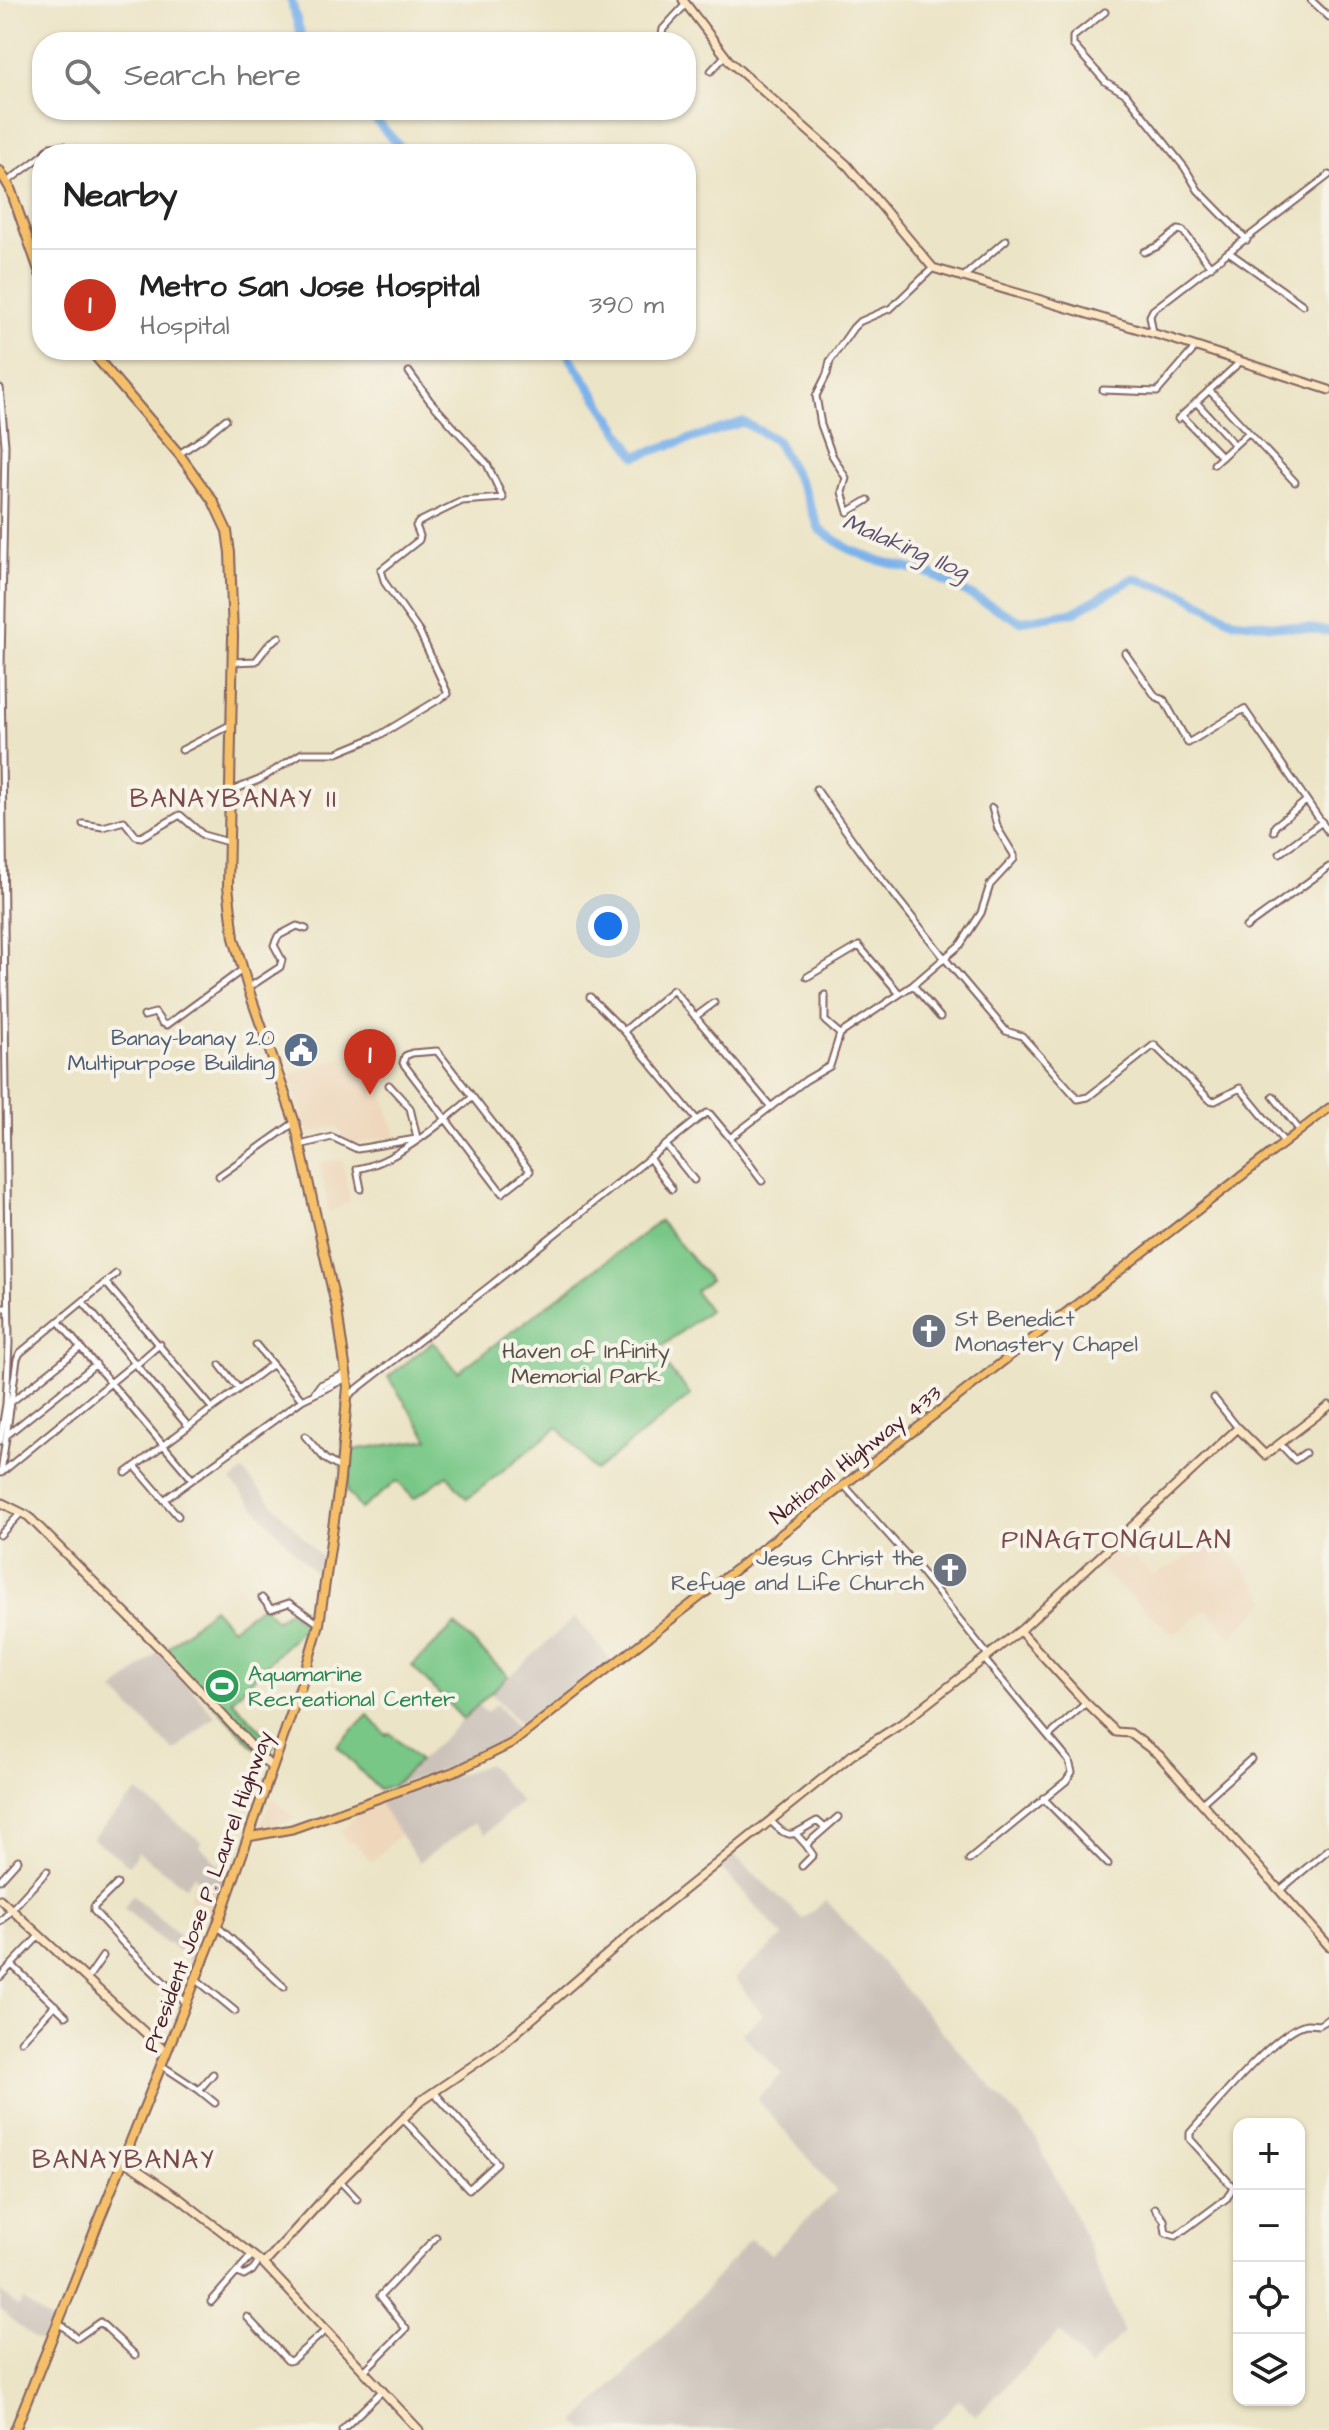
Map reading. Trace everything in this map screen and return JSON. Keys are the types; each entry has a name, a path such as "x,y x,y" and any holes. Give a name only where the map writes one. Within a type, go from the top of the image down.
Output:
{"highway":[{"path":"0,171 7,182 32,251"},
{"name":"President Jose P. Laurel Highway","path":"15,2430 217,1926 301,1686 319,1624 342,1469 348,1396 348,1375 330,1274 295,1123 248,988 231,923 229,842 233,662 227,531 213,501 179,454 99,360"}],"main road":[{"name":"National Highway 433","path":"248,1837 292,1829 458,1770 511,1744 1329,1108"}],"street":[{"path":"1311,0 1329,17"},
{"path":"662,32 684,2 725,56 847,165 933,268 1153,333 1329,390"},
{"path":"1105,12 1073,37 1073,45 1106,82 1126,94 1185,168 1198,190 1247,240"},
{"path":"711,71 725,56"},
{"path":"7,182 32,163"},
{"path":"1153,333 1150,316 1153,310 1329,175"},
{"path":"1144,252 1158,246 1178,230 1183,231 1211,267"},
{"path":"962,278 1006,240"},
{"path":"1230,253 1303,305"},
{"path":"868,500 848,512 842,492 846,478 832,455 821,425 816,396 830,361 853,328 859,322 891,308 933,268"},
{"path":"1103,390 1157,392 1195,348"},
{"path":"1222,457 1180,418 1240,362"},
{"path":"231,791 259,780 302,753 337,753 378,736 448,694 420,633 385,583 381,570 419,540 416,526 419,522 462,501 503,498 487,464 430,401 409,372"},
{"path":"0,388 5,422 0,593 3,1055 9,1343 6,1404 0,1441"},
{"path":"1209,390 1295,482"},
{"path":"1196,402 1235,445"},
{"path":"179,454 226,419"},
{"path":"1214,464 1248,433"},
{"path":"233,662 256,661 279,637"},
{"path":"1125,653 1156,697 1164,700 1188,743 1244,709 1329,833"},
{"path":"182,750 231,725"},
{"path":"816,789 869,863 1006,1031 1022,1036 1078,1099 1088,1097 1154,1045 1210,1100 1215,1101 1240,1088 1285,1143"},
{"path":"1274,831 1275,826 1306,801"},
{"path":"730,1138 806,1080 830,1066 840,1034 913,985 946,960 961,944 981,913 990,885 1014,859 998,829 992,808"},
{"path":"83,824 103,827 124,821 136,836 141,837 180,815 203,835 229,842"},
{"path":"1280,853 1322,822"},
{"path":"1246,927 1329,867"},
{"path":"248,988 280,967 282,960 274,945 278,936 297,926 306,929"},
{"path":"807,977 859,946 899,993"},
{"path":"144,1016 155,1013 162,1023 170,1024 242,969"},
{"path":"913,985 940,1017"},
{"path":"624,1031 673,990 771,1107"},
{"path":"825,995 825,1021 840,1034"},
{"path":"590,997 624,1031 697,1120"},
{"path":"695,1017 714,1003"},
{"path":"437,1051 473,1097 530,1171 502,1193 404,1065 405,1056 437,1051"},
{"path":"389,1085 410,1108 417,1138"},
{"path":"1273,1096 1300,1131"},
{"path":"361,1189 357,1169 375,1165 473,1097"},
{"path":"348,1396 707,1113 762,1181"},
{"path":"219,1176 295,1123"},
{"path":"300,1145 332,1137 350,1148 364,1149 417,1138"},
{"path":"666,1145 694,1180"},
{"path":"649,1158 672,1189"},
{"path":"116,1274 20,1353 1,1473 160,1344"},
{"path":"106,1283 212,1408"},
{"path":"83,1302 188,1426"},
{"path":"0,1308 8,1308"},
{"path":"59,1322 192,1479"},
{"path":"256,1345 302,1400"},
{"path":"10,1404 81,1347"},
{"path":"6,1436 96,1364"},
{"path":"220,1365 238,1388"},
{"path":"126,1473 271,1365"},
{"path":"164,1500 302,1400 348,1375"},
{"path":"1214,1398 1262,1454 1270,1453 1329,1406"},
{"path":"237,2272 244,2276 249,2274 259,2259 432,2091 497,2049 655,1913 770,1820 852,1755 901,1724 1020,1631 1238,1428"},
{"path":"305,1436 325,1459 342,1469"},
{"path":"1280,1444 1296,1460 1305,1453"},
{"path":"135,1466 178,1516"},
{"path":"844,1485 918,1568 1069,1761 1072,1772 1066,1781 969,1860"},
{"path":"0,1502 22,1512 162,1650 272,1768"},
{"path":"0,1535 22,1512"},
{"path":"262,1598 271,1609 289,1603 319,1624"},
{"path":"1020,1631 1116,1732 1130,1733 1144,1741 1203,1802 1329,1946"},
{"path":"1049,1736 1086,1703"},
{"path":"1203,1802 1251,1759"},
{"path":"1043,1798 1108,1864"},
{"path":"806,1845 838,1817"},
{"path":"770,1820 787,1836 817,1821 825,1828"},
{"path":"796,1834 813,1855 802,1866"},
{"path":"1280,1890 1329,1849"},
{"path":"0,1880 18,1860"},
{"path":"0,1922 47,1871"},
{"path":"117,1884 94,1907 94,1911 186,2003"},
{"path":"0,1899 166,2052"},
{"path":"217,1926 284,1987"},
{"path":"0,1977 40,1935"},
{"path":"87,1979 103,1956"},
{"path":"12,1965 66,2016"},
{"path":"196,1979 235,2011"},
{"path":"21,2041 55,2005"},
{"path":"1155,2208 1164,2220 1166,2233 1176,2236 1227,2198 1233,2187 1190,2139 1190,2133 1262,2055 1301,2026 1309,2023 1319,2025 1329,2019"},
{"path":"161,2065 215,2103"},
{"path":"199,2090 213,2074"},
{"path":"402,2118 469,2189 497,2163 432,2091"},
{"path":"123,2160 259,2259 419,2430"},
{"path":"340,2181 357,2199"},
{"path":"365,2370 406,2329 380,2296 436,2237"},
{"path":"211,2302 237,2272 259,2259"},
{"path":"247,2317 288,2361 326,2330"},
{"path":"58,2322 77,2338 100,2322 135,2355"},
{"path":"342,2430 383,2390"}],"shaded area":[{"path":"370,1053 396,1135 348,1145 337,1126 309,1134 289,1075 344,1057 350,1072"},
{"path":"342,1159 350,1201 329,1213 320,1163"},
{"path":"243,1471 323,1559 321,1580 231,1481"},
{"path":"1223,1540 1267,1600 1232,1638 1207,1609 1174,1635 1096,1566 1112,1549 1126,1561 1132,1556 1153,1575"},
{"path":"575,1617 610,1659 524,1728 491,1693"},
{"path":"159,1651 215,1716 175,1752 114,1691"},
{"path":"496,1704 520,1731 483,1755 393,1786 478,1705 486,1713"},
{"path":"488,1764 521,1802 485,1834 474,1823 419,1862 379,1803"},
{"path":"137,1792 202,1842 200,1846 229,1875 222,1893 193,1876 186,1887 138,1852 129,1865 92,1838"},
{"path":"272,1797 296,1819 262,1830 260,1827"},
{"path":"379,1803 400,1834 372,1862 354,1842 351,1844 340,1833 361,1810"},
{"path":"733,1854 803,1919 826,1900 1034,2135 1079,2224 1124,2333 1089,2367 1060,2332 976,2416 959,2400 930,2430 585,2430 576,2422 677,2323 750,2239 771,2254 836,2191 757,2099 782,2074 741,2033 763,2016 735,1978 783,1936 719,1866"},
{"path":"197,1878 222,1893 212,1918 189,1899"},
{"path":"132,1895 199,1952 194,1964 124,1908"},
{"path":"0,2291 18,2307 23,2300 51,2322 43,2342 34,2339 0,2309"}],"green space":[{"name":"Haven of Infinity Memorial Park","path":"660,1221 710,1280 695,1291 709,1310 655,1352 691,1395 595,1471 558,1427 467,1499 447,1475 414,1499 397,1481 361,1509 347,1491 352,1450 429,1439 388,1377 433,1342 458,1372"},
{"name":"Aquamarine Recreational Center","path":"262,1605 276,1620 289,1610 305,1626 232,1700 274,1744 268,1762 164,1651 213,1608 231,1628"},
{"path":"455,1625 508,1676 463,1719 412,1666"},
{"path":"368,1715 386,1735 390,1733 419,1761 393,1786 379,1790 337,1746"}],"waterway":[{"name":"Malaking Ilog","path":"291,0 300,32"},
{"name":"Malaking Ilog","path":"376,120 397,144"},
{"name":"Malaking Ilog","path":"572,360 636,456 743,422 776,440 804,491 820,530 849,549 873,559 931,574 1020,621 1074,612 1134,578 1183,593 1233,621 1329,631"}],"place":[{"name":"Banay-banay 2.0 Multipurpose Building","path":"301,1050"},
{"name":"Metro San Jose Hospital","path":"370,1095"},
{"name":"St Benedict Monastery Chapel","path":"929,1331"},
{"name":"Jesus Christ the Refuge and Life Church","path":"950,1570"},
{"name":"Aquamarine Recreational Center","path":"222,1686"}],"district":[{"name":"BANAYBANAY II","path":"234,798"},
{"name":"PINAGTONGULAN","path":"1117,1539"},
{"name":"BANAYBANAY","path":"124,2159"}]}
